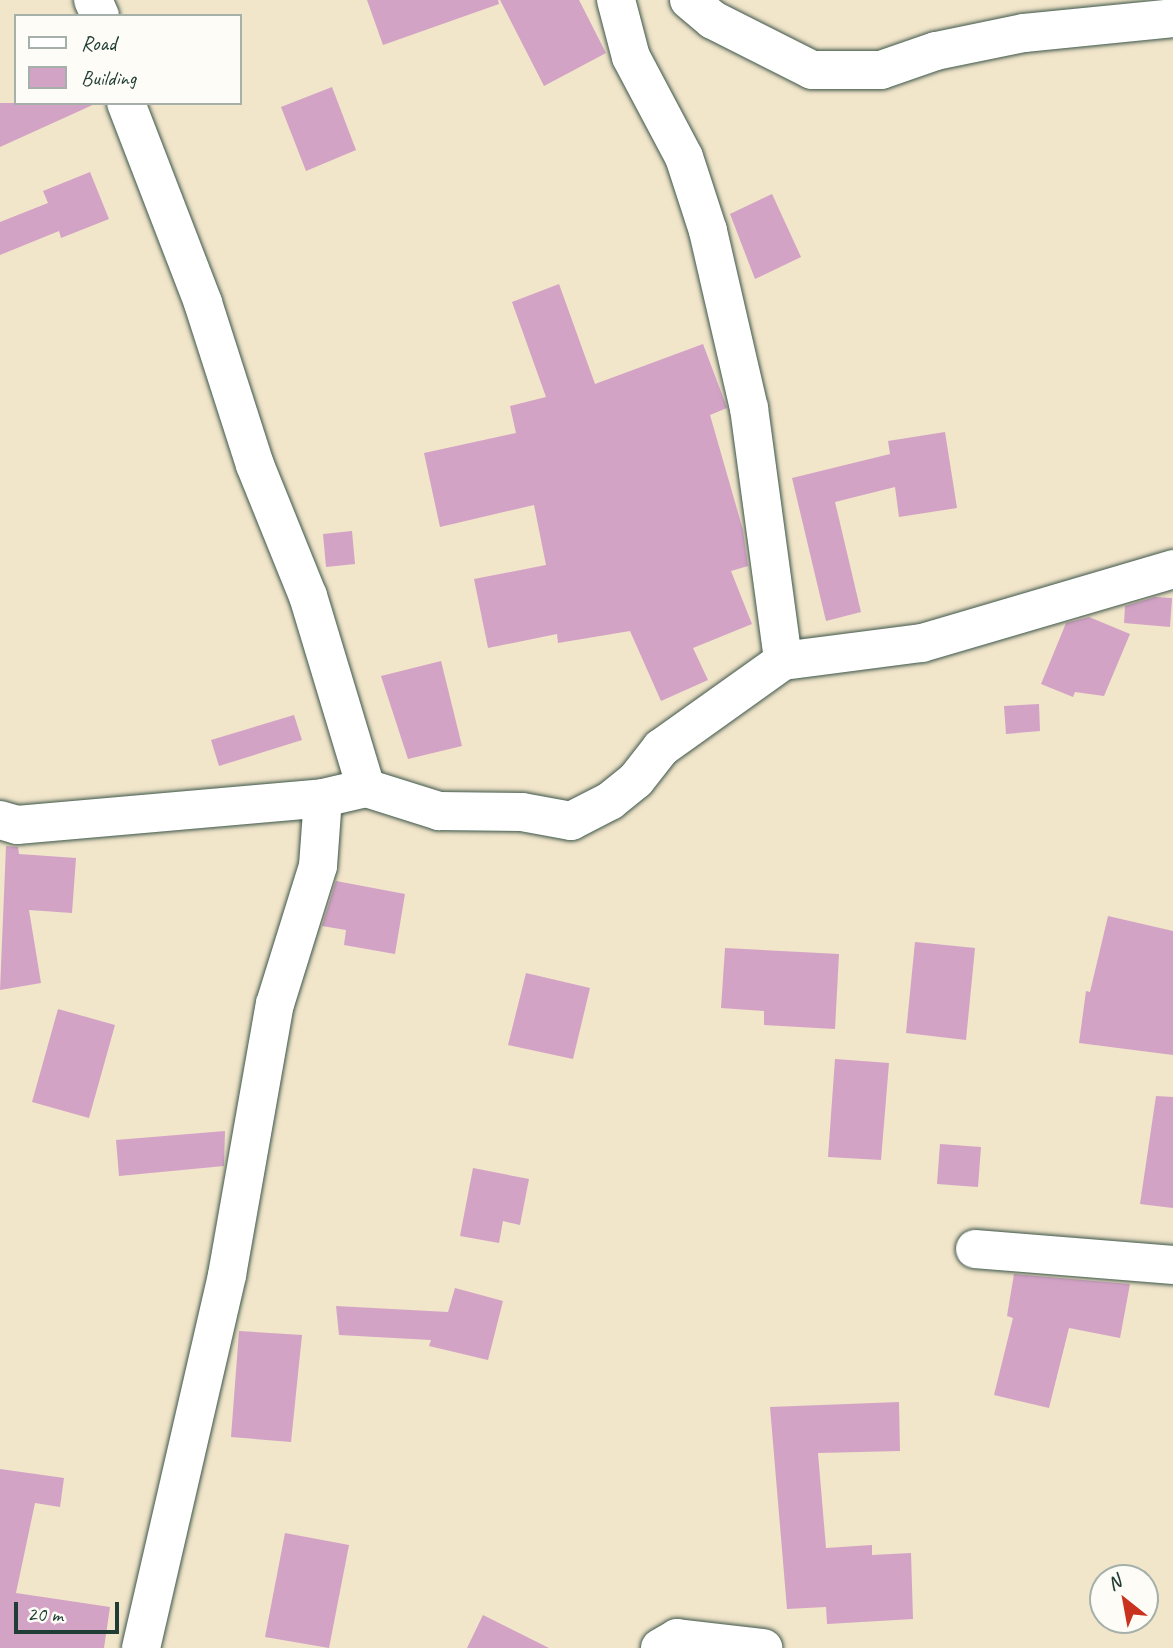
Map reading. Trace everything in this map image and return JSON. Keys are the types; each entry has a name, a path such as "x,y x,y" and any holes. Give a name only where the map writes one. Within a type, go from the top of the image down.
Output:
{"street":[{"path":"617,0 631,57 684,158 708,231 748,408 783,661"},
{"path":"689,0 713,20 812,70 881,70 936,51 1024,33 1173,18"},
{"path":"127,105 202,303 255,465 308,596 366,788"},
{"path":"0,820 17,825 323,798 366,788 439,811 522,812 571,821 610,801 636,780 661,748 783,661 922,643 1173,569"},
{"path":"141,1648 227,1275 275,1004 318,866 323,798"},
{"path":"975,1249 1173,1265"},
{"path":"660,1648 677,1638 763,1648"}],"building":[{"path":"367,0 498,0 499,4 383,45"},
{"path":"500,0 579,0 606,53 544,86"},
{"path":"332,87 356,150 306,171 281,107"},
{"path":"0,103 93,105 0,147"},
{"path":"90,172 109,219 61,238 59,231 0,255 0,222 48,203 43,191"},
{"path":"772,194 801,257 755,279 730,214"},
{"path":"559,284 595,384 703,344 727,408 710,415 743,530 748,566 731,571 752,624 693,648 708,680 661,701 630,631 558,643 557,634 488,648 474,579 546,565 534,505 440,527 424,453 516,433 510,406 546,397 512,302"},
{"path":"945,432 957,508 899,517 895,487 835,502 861,612 826,621 792,478 890,454 888,441"},
{"path":"352,531 355,564 326,567 323,534"},
{"path":"1155,597 1172,598 1170,627 1124,623 1125,606"},
{"path":"1089,617 1130,634 1104,696 1075,692 1073,697 1041,684 1066,623"},
{"path":"441,661 462,746 408,759 381,676"},
{"path":"1039,704 1040,731 1006,734 1004,706"},
{"path":"294,715 302,740 219,766 211,740"},
{"path":"6,846 18,847 19,854 76,858 72,913 29,910 41,983 0,990"},
{"path":"336,881 405,894 395,954 344,945 346,930 322,926"},
{"path":"1108,916 1173,931 1173,1055 1079,1043 1086,991 1090,992"},
{"path":"915,942 975,948 966,1040 906,1033"},
{"path":"725,948 839,954 835,1029 764,1025 764,1011 721,1008"},
{"path":"526,973 590,988 573,1059 508,1045"},
{"path":"58,1009 115,1025 89,1118 32,1102"},
{"path":"835,1059 889,1063 881,1160 828,1157"},
{"path":"1156,1096 1173,1097 1173,1208 1140,1204"},
{"path":"225,1131 224,1166 119,1176 116,1140"},
{"path":"940,1144 981,1147 978,1187 937,1184"},
{"path":"473,1168 529,1179 520,1225 503,1221 499,1243 460,1236"},
{"path":"1014,1274 1130,1284 1120,1338 1069,1328 1049,1408 994,1395 1013,1318 1007,1316"},
{"path":"455,1288 503,1301 488,1360 429,1346 431,1340 339,1335 336,1306 448,1312"},
{"path":"239,1331 302,1335 291,1442 231,1437"},
{"path":"899,1402 900,1451 818,1453 826,1548 872,1545 872,1555 911,1553 913,1619 827,1624 826,1607 787,1609 770,1407"},
{"path":"0,1469 64,1478 60,1507 35,1503 16,1593 110,1607 104,1648 0,1648"},
{"path":"285,1533 349,1545 329,1648 265,1637"},
{"path":"483,1615 549,1648 467,1648"}]}
